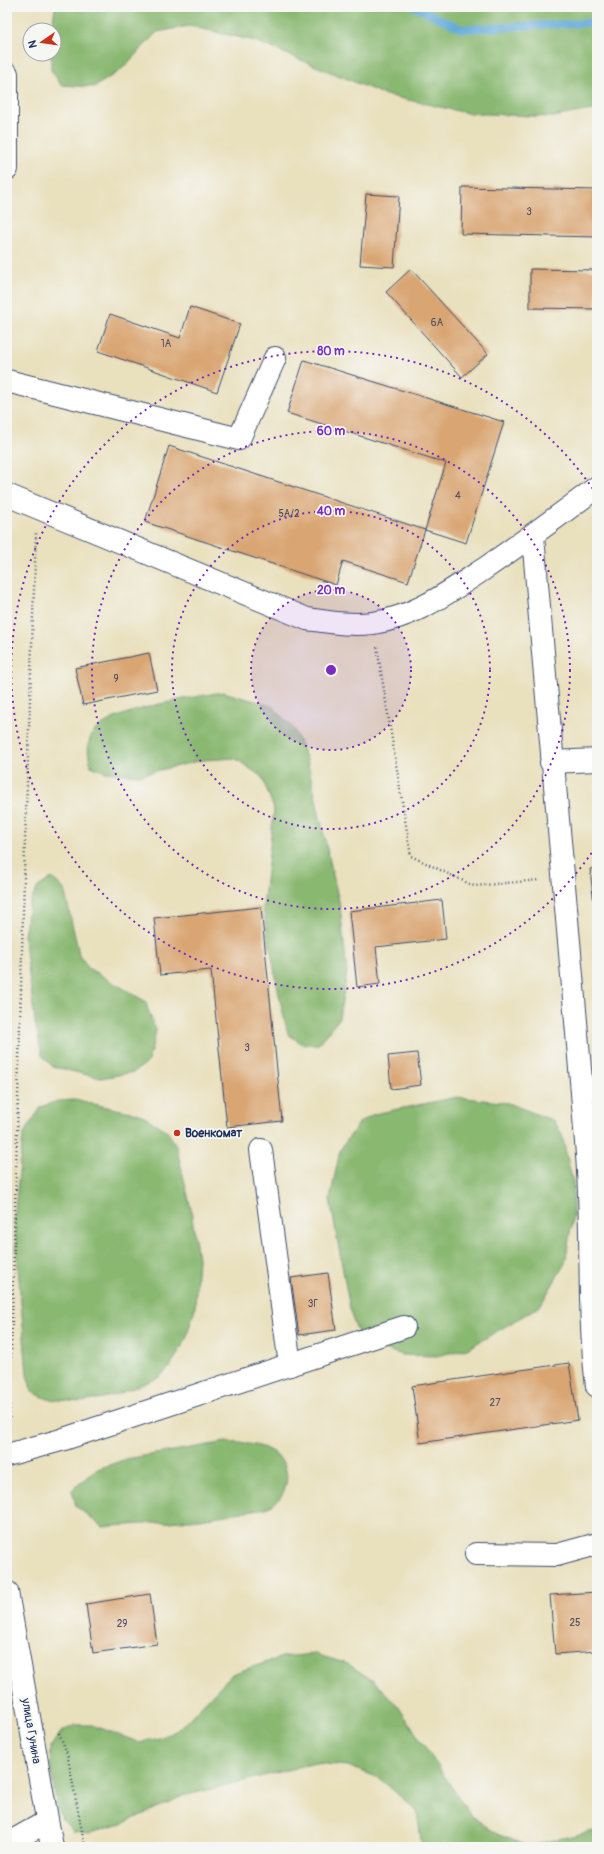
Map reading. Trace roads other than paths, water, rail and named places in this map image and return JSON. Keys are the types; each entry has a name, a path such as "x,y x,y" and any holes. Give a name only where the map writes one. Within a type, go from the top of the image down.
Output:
{"street":[{"path":"7,74 7,169"},
{"path":"7,381 239,439 276,358"},
{"path":"7,495 307,619 346,624 374,623 410,613 447,593 533,536 597,487"},
{"path":"533,536 551,762 593,1191 592,1349 597,1386"},
{"path":"551,762 597,760"},
{"path":"261,1150 290,1365"},
{"path":"8,1463 61,1440 404,1327"},
{"path":"476,1554 557,1555 597,1544"},
{"name":"улица Гунина","path":"7,1592 46,1822 52,1847"},
{"path":"7,1844 46,1822"}],"waterway":[{"path":"415,7 462,29 587,23 597,19"}],"place":[{"name":"Военкомат","path":"177,1133"}]}
